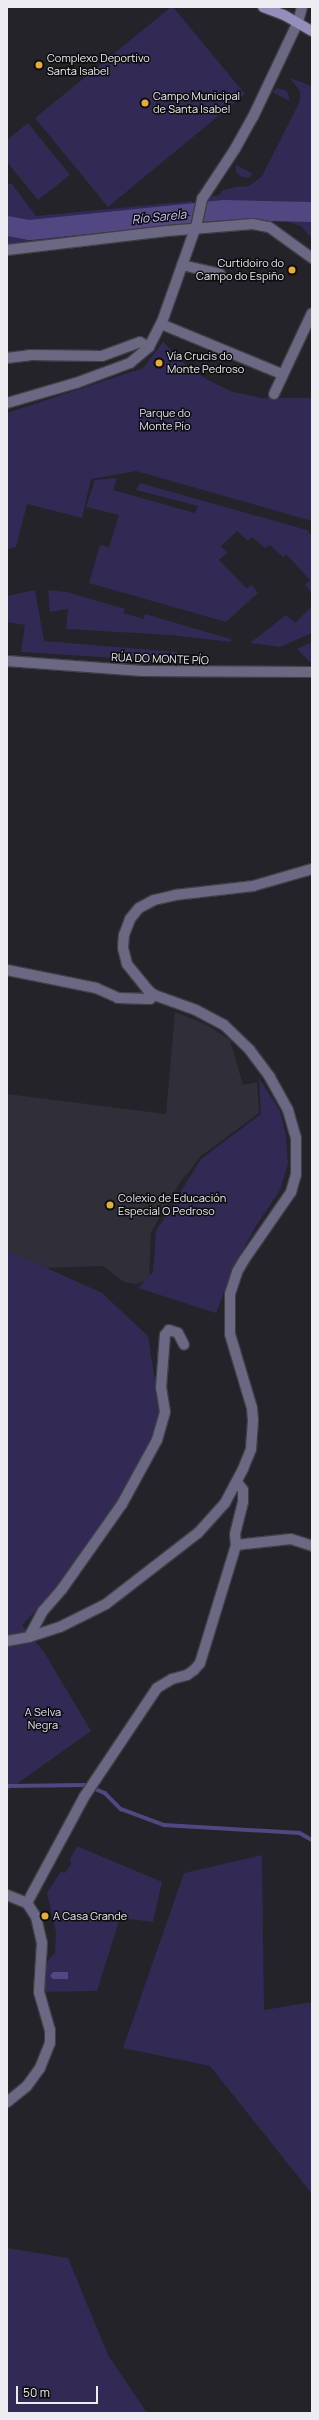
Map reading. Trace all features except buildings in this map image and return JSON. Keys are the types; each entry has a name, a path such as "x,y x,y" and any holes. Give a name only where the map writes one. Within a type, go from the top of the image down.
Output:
{"main road":[{"path":"263,7 298,22 312,31"},
{"path":"298,22 312,20"}],"street":[{"path":"7,404 76,383 130,363 142,355 149,347 161,324 196,226 202,199 235,149 298,22 302,7"},
{"path":"7,250 196,226 260,225 269,227 312,258"},
{"path":"182,265 220,274"},
{"path":"274,394 282,374 312,313"},
{"path":"161,324 282,374"},
{"path":"7,358 30,355 102,356 140,342 149,347"},
{"name":"RÚA DO MONTE PÍO","path":"7,661 143,672 312,672"},
{"path":"7,1641 29,1637 60,1627 106,1604 198,1533 225,1503 237,1482 251,1449 253,1420 252,1408 230,1334 230,1294 237,1272 244,1260 290,1192 296,1175 298,1156 296,1138 288,1110 270,1077 243,1042 224,1025 196,1010 154,995 134,976 127,964 123,948 126,927 130,919 139,908 154,900 175,895 252,886 312,869"},
{"path":"7,970 96,988 118,998 150,999 154,995"},
{"path":"29,1637 43,1611 62,1589 122,1504 156,1440 165,1412 161,1388 164,1335 169,1330 178,1333 184,1345"},
{"path":"27,1903 87,1793 157,1688 172,1679 187,1675 200,1663 236,1545 235,1534 243,1502 243,1490 237,1482"},
{"path":"236,1545 291,1539 312,1546"},
{"path":"7,1895 27,1903 36,1917 42,1943 39,1992 50,2030 50,2043 40,2068 26,2086 7,2102"}],"shaded area":[{"path":"175,1012 207,1025 230,1040 243,1085 257,1082 259,1113 201,1156 179,1184 151,1232 149,1280 136,1284 124,1282 103,1266 42,1268 7,1255 7,1094 166,1114"},
{"path":"53,1972 68,1972 68,1979 53,1979 50,1976"}],"green space":[{"name":"Campo Municipal de Santa Isabel","path":"171,7 173,7 245,94 108,207 35,118"},
{"path":"290,78 312,86 312,239 301,226 279,219 219,221 207,218 204,215 205,204 212,196 219,195 223,190 249,186 262,176 300,101 300,91"},
{"path":"277,88 287,91 290,101 272,92"},
{"path":"28,123 70,175 38,200 7,162 7,140"},
{"path":"236,165 253,174 248,178 240,176 236,172"},
{"path":"7,184 12,184 36,216 192,201 195,209 193,220 7,244"},
{"name":"Parque do Monte Pío","path":"163,342 189,368 208,380 233,392 262,398 312,398 312,521 136,471 91,479 82,518 27,504 16,547 7,549 7,413 143,368"},
{"path":"117,478 113,490 195,513 198,506 136,490 140,483 307,530 312,536 312,593 305,585 310,580 286,554 283,557 270,545 265,548 252,537 248,541 237,531 221,546 227,553 219,560 246,588 252,585 258,593 226,622 89,583 100,545 109,547 119,515 86,507 95,480"},
{"path":"35,590 44,641 177,652 182,662 21,652 25,625 7,622 7,596"},
{"path":"48,590 67,592 125,609 123,613 144,619 145,614 231,639 231,642 170,635 66,629 68,609 50,612"},
{"path":"312,606 312,633 280,647 250,643 286,615 295,623"},
{"path":"312,642 312,662 310,662 297,649"},
{"path":"259,1078 280,1111 286,1135 288,1164 280,1190 254,1229 232,1271 216,1313 138,1288 153,1272 156,1231 201,1159 261,1114"},
{"name":"A Selva Negra","path":"7,1250 102,1293 148,1336 160,1414 147,1447 102,1527 52,1594 22,1625 44,1652 91,1731 7,1791"},
{"path":"77,1846 162,1882 153,1922 120,1918 97,1991 42,1992 44,1964 55,1953 56,1932 47,1893 61,1871 65,1873 71,1864 70,1859"},
{"path":"262,1855 264,2010 312,2002 312,2194 210,2066 123,2048 184,1873"},
{"path":"7,2248 68,2258 108,2355 147,2413 7,2413"}],"waterway":[{"name":"Río Sarela","path":"7,226 30,230 224,210 312,212"},
{"path":"7,1786 86,1785 105,1793 121,1809 164,1825 300,1833 312,1840"}],"place":[{"name":"Complexo Deportivo Santa Isabel","path":"39,65"},
{"name":"Campo Municipal de Santa Isabel","path":"145,103"},
{"name":"Curtidoiro do Campo do Espiño","path":"292,270"},
{"name":"Vía Crucis do Monte Pedroso","path":"159,363"},
{"name":"Colexio de Educación Especial O Pedroso","path":"110,1205"},
{"name":"A Casa Grande","path":"45,1916"}]}
